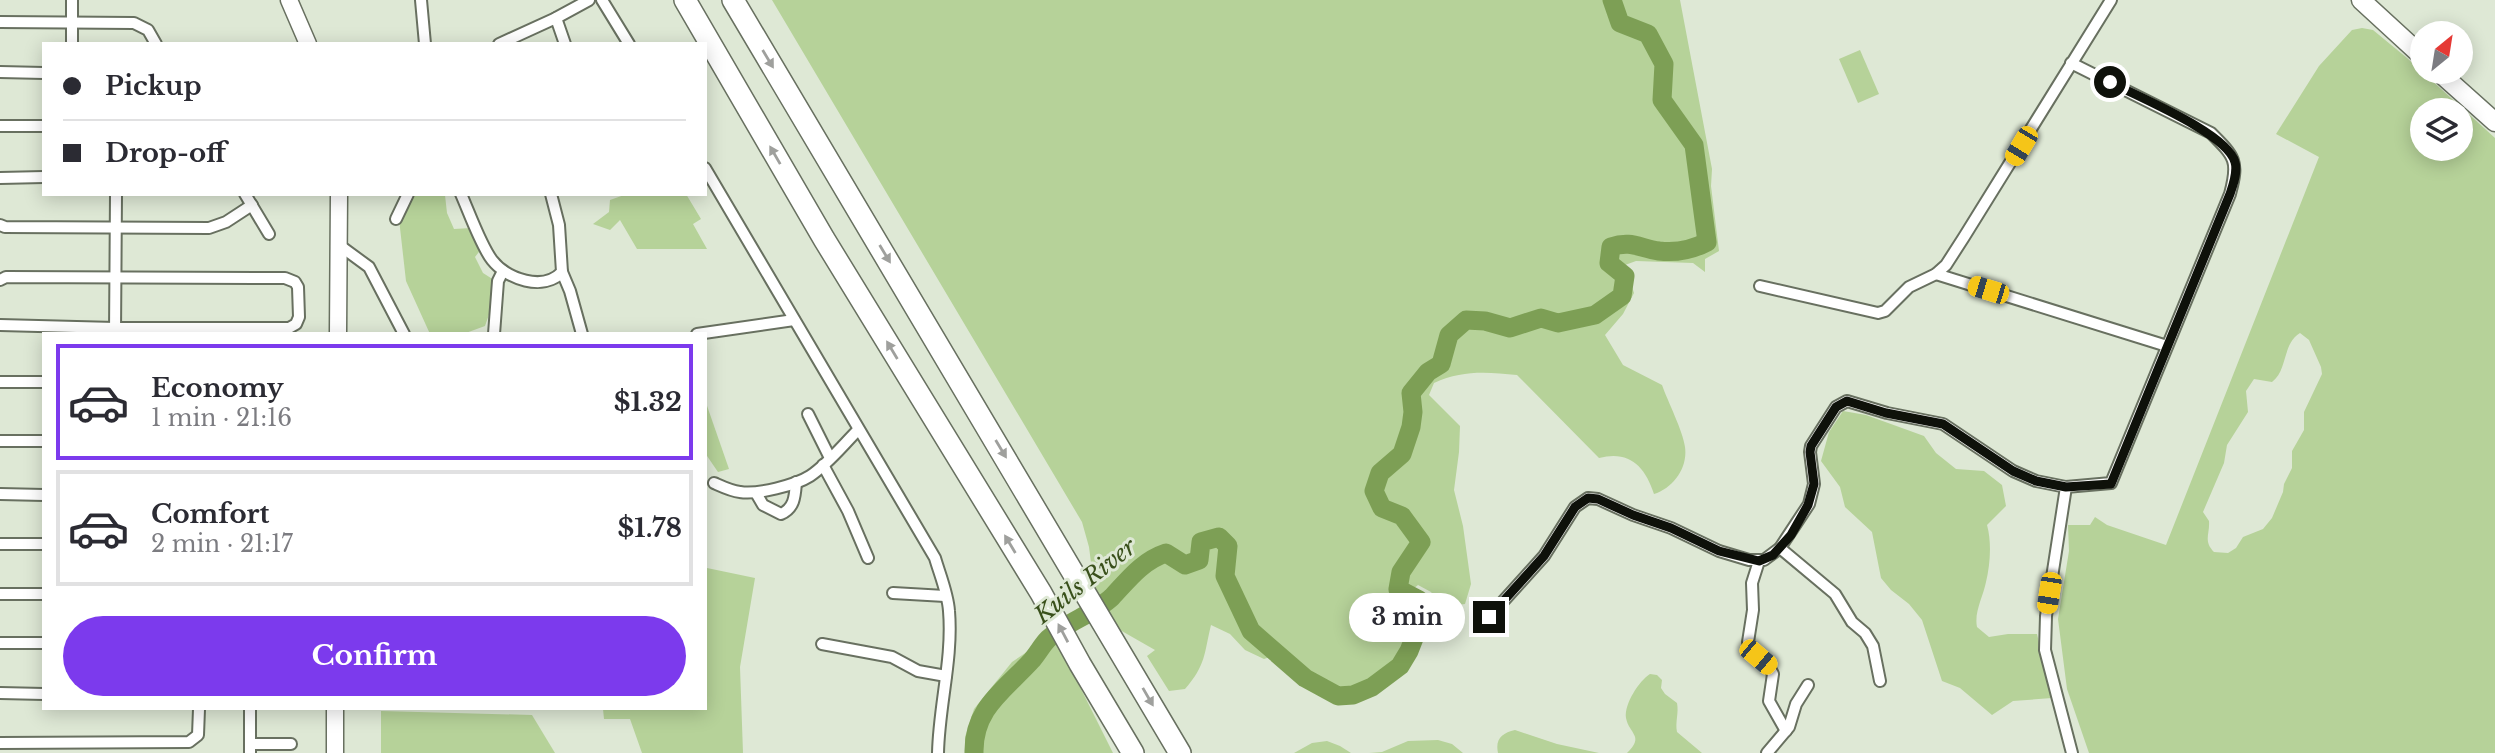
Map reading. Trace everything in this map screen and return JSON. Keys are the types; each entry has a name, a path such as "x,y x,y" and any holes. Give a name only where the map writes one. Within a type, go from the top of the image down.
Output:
{"highway":[{"path":"685,0 824,239 1046,602 1133,753"},
{"path":"733,0 1181,753"}],"main road":[{"path":"289,0 307,42"},
{"path":"2364,1 2410,45"},
{"path":"2453,84 2495,122"},
{"path":"338,332 339,196"},
{"path":"335,710 335,753"}],"street":[{"path":"72,0 72,42"},
{"path":"421,0 425,42"},
{"path":"503,42 589,0"},
{"path":"602,0 628,42"},
{"path":"1760,286 1878,313 1885,311 1909,287 1936,274 1946,265 1964,237 2111,0"},
{"path":"556,18 564,42"},
{"path":"0,22 134,23 148,30 155,42"},
{"path":"1489,617 1544,556 1575,507 1588,498 1598,499 1671,528 1719,551 1759,561 1773,555 1808,505 1814,484 1811,446 1836,407 1847,401 1886,413 1943,424 2013,471 2036,481 2066,487 2111,484 2230,194 2236,173 2235,162 2229,150 2211,133 2071,62"},
{"path":"0,72 42,73"},
{"path":"0,126 42,126"},
{"path":"707,171 935,558 949,608 950,627 938,753"},
{"path":"0,178 42,177"},
{"path":"115,331 116,196"},
{"path":"246,196 269,234"},
{"path":"396,219 407,196"},
{"path":"462,196 489,255 503,271 536,282 555,278 562,272"},
{"path":"552,196 559,225 562,272 581,332"},
{"path":"0,225 209,228 226,222 252,205"},
{"path":"339,245 369,267 403,332"},
{"path":"495,331 498,281 503,271"},
{"path":"1936,274 2167,346"},
{"path":"0,280 6,277 285,278 295,282 298,287 299,317 296,324 289,328 115,331 0,325"},
{"path":"707,333 794,320"},
{"path":"0,382 42,382"},
{"path":"808,414 867,558"},
{"path":"714,483 742,493 756,493 796,482 806,478 827,461 858,430"},
{"path":"0,441 42,441"},
{"path":"756,493 763,505 781,514 788,511 794,502 796,482"},
{"path":"2066,487 2046,616 2045,650 2072,753"},
{"path":"0,494 42,495"},
{"path":"0,544 42,544"},
{"path":"1780,548 1835,594 1852,622 1865,633 1873,646 1880,681"},
{"path":"1759,561 1752,583 1753,610 1748,642 1751,650 1773,674 1769,701 1786,731"},
{"path":"893,593 945,596"},
{"path":"0,594 42,594"},
{"path":"0,643 42,643"},
{"path":"822,644 892,657 918,671 946,676"},
{"path":"1767,753 1786,731 1794,716 1796,704 1808,685"},
{"path":"0,693 42,694"},
{"path":"0,743 189,742 198,735 199,710"},
{"path":"250,710 250,748 290,744"}],"green space":[{"path":"772,0 1680,0 1712,169 1711,186 1719,251 1705,259 1705,272 1693,263 1636,261 1625,265 1634,293 1623,314 1605,335 1623,365 1662,385 1684,440 1682,470 1673,482 1654,494 1641,468 1619,456 1599,458 1517,375 1465,374 1434,383 1429,395 1460,426 1454,490 1463,526 1471,584 1465,604 1442,607 1431,592 1418,585 1408,593 1419,600 1419,615 1417,630 1408,654 1391,674 1352,695 1331,694 1298,673 1278,654 1264,659 1245,650 1230,634 1211,625 1197,673 1185,689 1169,691 1147,656 1155,650 1120,630 1094,586 1089,547 1082,522"},
{"path":"2352,30 2373,30 2410,61 2410,84 2436,84 2451,98 2410,98 2410,161 2473,161 2473,118 2495,138 2495,753 2089,753 2067,689 2058,619 2069,551 2068,525 2090,525 2095,517 2107,525 2166,545 2319,157 2276,134 2319,66","holes":["2300,333 2309,340 2322,374 2304,412 2304,430 2292,451 2292,468 2272,518 2263,529 2243,537 2236,548 2228,553 2214,552 2208,541 2209,521 2203,512 2224,463 2227,445 2248,412 2246,391 2254,379 2272,382 2277,377 2290,344"]},
{"path":"1860,50 1879,94 1858,103 1839,59"},
{"path":"409,196 445,196 447,213 454,229 471,228 482,248 475,257 483,273 494,280 493,303 485,326 468,332 429,332 406,281 399,219"},
{"path":"621,196 687,196 701,219 693,224 707,249 637,249 620,220 610,230 593,224 609,212 610,200"},
{"path":"707,406 729,469 718,472 707,456"},
{"path":"1843,411 1866,415 1924,436 1936,453 1956,469 1984,471 2002,485 2006,506 1987,525 1990,539 1989,561 1977,627 1989,637 2037,634 2052,698 2013,701 1992,715 1960,688 1942,681 1922,620 1881,578 1872,532 1845,507 1840,487 1821,461 1829,432"},
{"path":"707,568 755,578 740,667 743,753 642,753 630,719 604,719 603,710 707,710"},
{"path":"1057,641 1113,753 966,753 965,737 974,709 1012,662 1037,645"},
{"path":"1650,674 1657,675 1662,680 1661,688 1677,703 1677,732 1702,753 1627,753 1635,739 1626,718 1627,706 1637,687"},
{"path":"381,711 532,715 555,753 381,753"},
{"path":"1515,730 1557,744 1599,753 1498,753 1500,737"},
{"path":"1438,740 1452,744 1463,753 1369,753 1382,752 1408,741"},
{"path":"1327,741 1351,753 1294,753 1312,743"}],"waterway":[{"name":"Kuils River","path":"974,753 979,724 992,701 1032,660 1048,639 1105,603 1136,572 1157,556 1166,553 1185,565 1199,560 1201,542 1219,537 1228,546 1225,576 1251,631 1305,678 1338,696 1353,695 1372,687 1400,666 1420,623 1419,600 1398,589 1401,572 1421,542 1402,516 1382,508 1374,491 1380,473 1402,454 1411,427 1411,393 1428,372 1441,364 1449,335 1466,320 1485,321 1510,328 1541,318 1558,323 1595,315 1622,296 1625,276 1609,263 1611,247 1630,244 1672,252 1707,242 1694,145 1662,100 1664,64 1648,34 1620,23 1612,0"}],"route":[{"path":"1489,617 1544,556 1575,507 1588,498 1598,499 1671,528 1719,551 1759,561 1773,555 1791,535 1808,505 1814,484 1811,446 1836,407 1847,401 1886,413 1943,424 2013,471 2036,481 2066,487 2111,484 2230,194 2236,173 2235,162 2229,150 2211,133 2110,82"}]}
